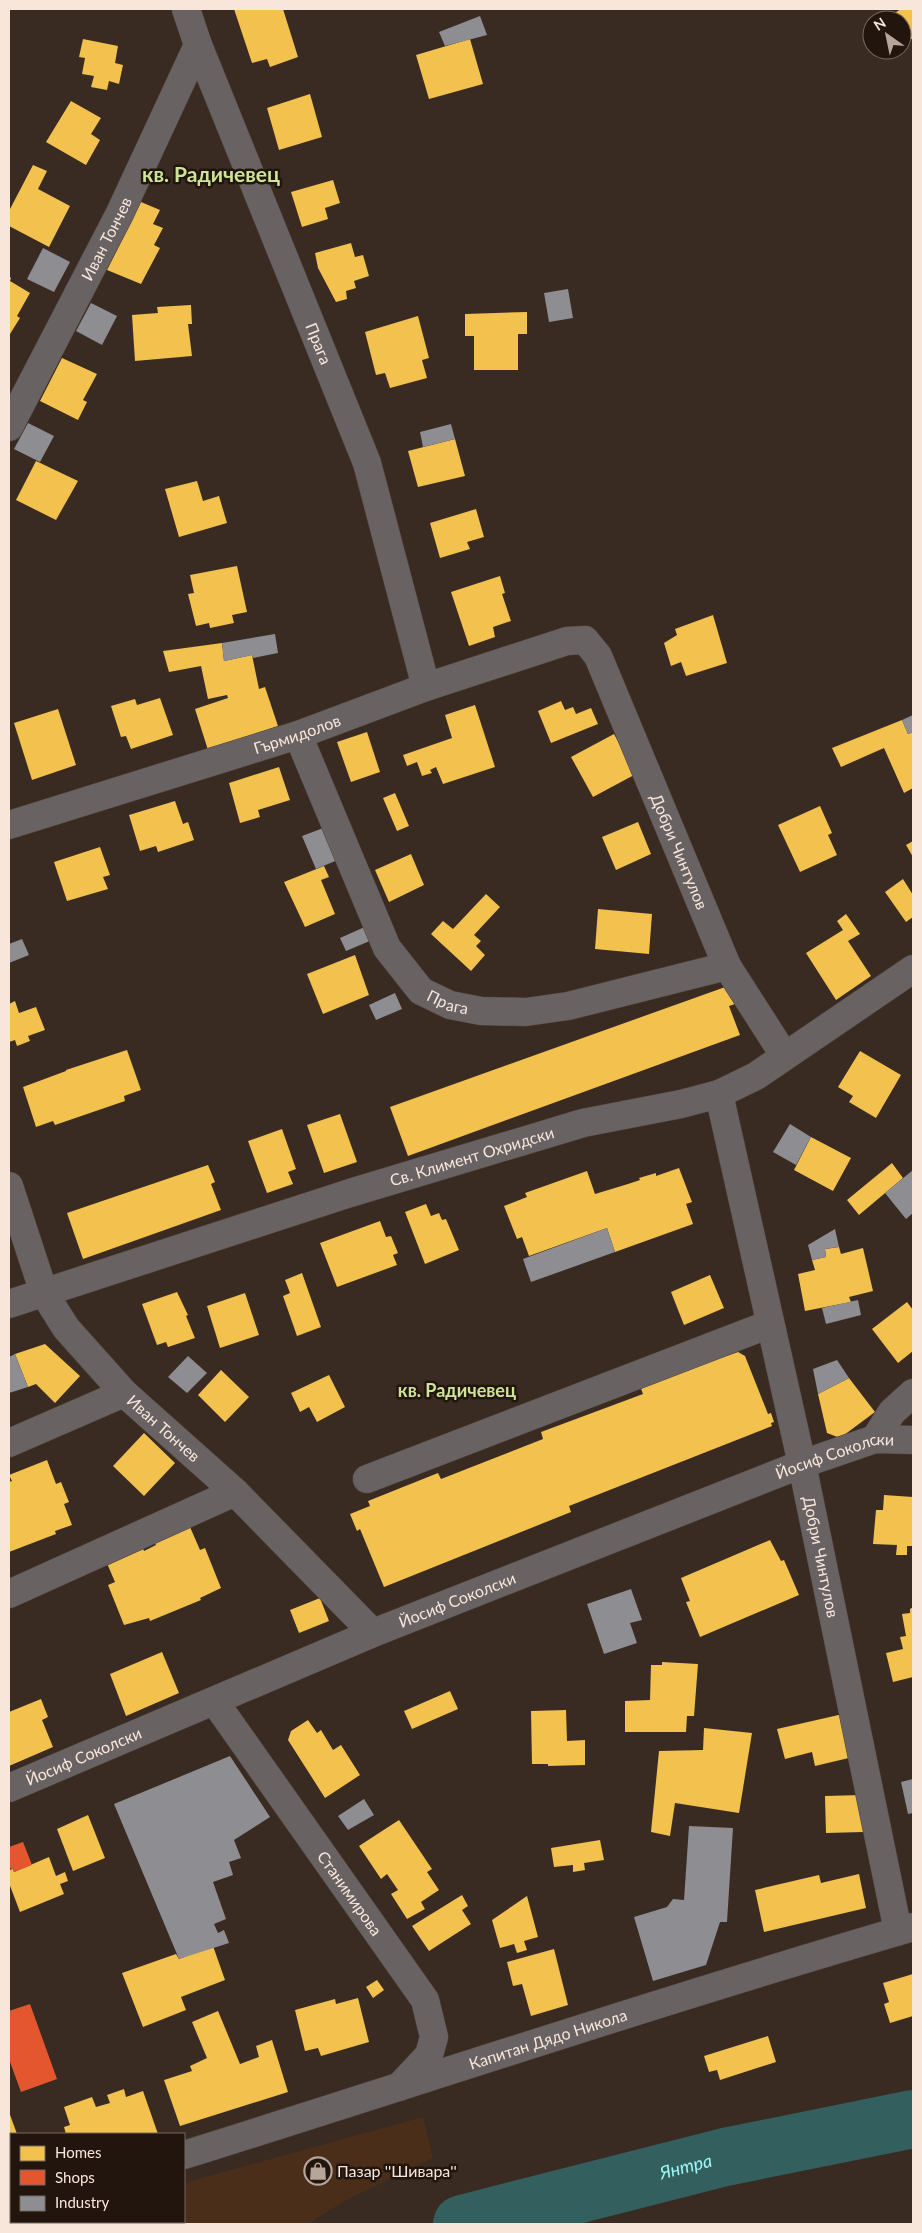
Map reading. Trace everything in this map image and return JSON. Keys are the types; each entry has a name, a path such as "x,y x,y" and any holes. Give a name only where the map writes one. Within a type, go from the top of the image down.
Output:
{"street":[{"name":"Прага","path":"186,9 198,45 367,463 426,687"},
{"name":"Иван Тончев","path":"9,427 120,213 198,45"},
{"name":"Гърмидолов","path":"9,826 298,735 426,687 567,642 585,640"},
{"name":"Добри Чинтулов","path":"585,640 598,656 728,966 784,1055"},
{"name":"Прага","path":"298,735 387,948 421,991 450,1005 481,1011 526,1012 568,1006 728,966"},
{"name":"Св. Климент Охридски","path":"9,1304 350,1193 583,1123 681,1104 719,1094 756,1076 784,1055 913,970"},
{"name":"Добри Чинтулов","path":"719,1094 905,1929"},
{"name":"Иван Тончев","path":"9,1186 44,1293 66,1328 124,1393 235,1492 373,1632"},
{"path":"367,1479 770,1324"},
{"path":"9,1443 124,1393"},
{"path":"875,1439 892,1412 913,1393"},
{"name":"Йосиф Соколски","path":"9,1788 215,1702 373,1632 802,1464 875,1439 913,1440"},
{"path":"9,1594 235,1492"},
{"name":"Станимирова","path":"215,1702 426,2000 434,2037 429,2055 398,2088"},
{"name":"Капитан Дядо Никола","path":"185,2155 725,1982 905,1929"}],"shaded area":[{"name":"Пазар ''Шивара''","path":"423,2117 433,2158 346,2200 308,2224 37,2224 185,2223 185,2183"}],"building: Homes":[{"path":"234,9 283,9 298,57 270,67 267,59 252,63"},
{"path":"913,9 912,39 912,10 899,10"},
{"path":"83,39 118,46 115,63 123,65 119,84 109,81 107,90 91,87 94,76 82,74 85,58 79,57"},
{"path":"470,39 483,84 429,99 416,55"},
{"path":"310,94 322,137 279,150 267,108"},
{"path":"71,101 101,118 91,134 100,140 86,165 46,142"},
{"path":"33,165 47,171 38,189 70,206 49,247 9,226 9,211"},
{"path":"333,180 340,203 325,208 328,219 302,227 291,192"},
{"path":"141,202 160,210 153,224 163,228 154,245 160,248 141,284 107,270"},
{"path":"351,243 355,257 363,255 369,276 354,281 356,288 346,291 347,299 336,302 318,268 315,253"},
{"path":"9,276 11,278 10,281 30,293 17,316 20,318 10,334 9,333"},
{"path":"191,305 192,324 188,324 192,356 135,361 132,315 158,313 157,307"},
{"path":"527,312 527,334 518,334 518,370 474,370 474,336 465,336 465,314"},
{"path":"418,316 429,358 422,360 427,378 390,388 385,373 376,375 365,332"},
{"path":"62,358 97,374 83,400 87,402 78,420 40,401"},
{"path":"455,439 465,476 418,487 408,451"},
{"path":"36,461 78,481 56,520 16,500"},
{"path":"197,481 203,501 219,496 227,523 179,537 165,489"},
{"path":"476,509 484,537 467,542 470,549 440,558 430,523"},
{"path":"237,566 247,612 232,615 234,623 210,628 209,623 196,626 188,594 194,593 190,575"},
{"path":"500,576 505,593 502,594 511,621 493,627 495,637 469,646 451,592"},
{"path":"713,615 727,663 686,676 681,662 671,666 664,643 677,635 675,629"},
{"path":"222,643 224,661 252,655 259,689 265,687 278,726 208,750 195,709 228,698 227,695 208,699 201,666 169,672 163,651"},
{"path":"160,698 173,735 131,749 126,736 121,737 111,706 135,699 137,705"},
{"path":"561,701 565,710 573,707 576,714 591,708 598,724 551,743 538,711"},
{"path":"475,705 495,767 443,784 436,767 430,770 432,773 422,776 417,762 407,766 403,755 452,738 445,715"},
{"path":"58,709 76,765 32,780 14,723"},
{"path":"902,720 908,734 913,732 913,788 904,793 884,748 841,767 832,748"},
{"path":"367,732 380,772 351,782 337,742"},
{"path":"614,734 636,774 593,797 571,757"},
{"path":"279,767 290,800 258,810 260,817 240,823 229,783"},
{"path":"395,793 409,826 397,831 383,798"},
{"path":"175,801 183,824 188,822 194,840 158,852 156,846 140,851 129,815"},
{"path":"820,806 832,833 828,835 837,855 800,872 778,825"},
{"path":"638,822 651,854 616,870 602,837"},
{"path":"913,841 913,857 906,845"},
{"path":"100,847 110,875 103,877 108,889 67,901 54,862"},
{"path":"411,854 424,885 389,902 375,870"},
{"path":"324,866 329,877 321,880 335,914 305,927 284,882"},
{"path":"903,879 913,895 913,917 906,922 885,892"},
{"path":"486,894 500,907 474,935 481,941 476,946 485,955 471,971 431,934 443,921 453,929"},
{"path":"598,909 652,914 649,954 595,949"},
{"path":"846,914 860,934 848,941 871,976 836,1000 806,953 843,930 837,921"},
{"path":"355,955 369,995 323,1014 307,974"},
{"path":"728,986 735,1004 729,1006 740,1035 408,1156 390,1107"},
{"path":"15,1001 19,1013 36,1007 45,1030 28,1036 30,1041 17,1046 15,1040 9,1042 9,1004"},
{"path":"127,1050 141,1090 124,1096 125,1101 55,1125 53,1121 36,1127 23,1087 66,1070"},
{"path":"860,1051 901,1075 876,1118 849,1102 853,1096 838,1087"},
{"path":"340,1114 357,1162 324,1173 307,1125"},
{"path":"282,1129 296,1169 288,1172 293,1184 267,1193 248,1141"},
{"path":"811,1137 851,1158 833,1191 794,1170"},
{"path":"892,1163 903,1178 859,1215 847,1200"},
{"path":"208,1165 215,1182 211,1184 221,1210 83,1259 67,1213"},
{"path":"679,1168 692,1202 686,1204 693,1224 615,1252 607,1228 529,1256 522,1237 517,1239 504,1206 527,1197 525,1193 587,1171 595,1194 640,1180 639,1178 656,1173 656,1176"},
{"path":"426,1204 431,1216 439,1213 442,1220 446,1219 459,1250 425,1264 405,1212"},
{"path":"380,1221 386,1237 391,1236 398,1253 393,1255 397,1265 337,1287 320,1243"},
{"path":"839,1247 841,1254 863,1248 873,1291 849,1297 851,1302 805,1311 798,1274 815,1270 812,1260 826,1257 825,1249"},
{"path":"302,1273 321,1327 297,1336 283,1296 290,1293 285,1280"},
{"path":"710,1275 724,1308 684,1325 671,1292"},
{"path":"177,1292 188,1315 186,1316 195,1338 168,1347 166,1342 157,1345 142,1304"},
{"path":"245,1293 259,1335 220,1348 207,1306"},
{"path":"907,1302 913,1310 913,1351 898,1363 872,1329"},
{"path":"45,1344 80,1376 55,1403 36,1384 28,1387 15,1354"},
{"path":"738,1352 745,1356 768,1414 771,1413 774,1422 771,1423 772,1426 569,1506 571,1512 384,1587 360,1529 357,1531 350,1514 370,1506 368,1501 438,1473 441,1479 543,1439 541,1432 643,1394 640,1386"},
{"path":"221,1370 249,1397 225,1422 198,1395"},
{"path":"329,1375 345,1407 317,1422 309,1407 300,1412 291,1393"},
{"path":"849,1378 875,1412 840,1438 827,1433 818,1394"},
{"path":"144,1433 175,1463 144,1496 113,1466"},
{"path":"47,1460 56,1484 61,1482 69,1502 64,1504 72,1525 55,1531 56,1534 9,1552 9,1482 12,1481 9,1475"},
{"path":"884,1495 913,1497 913,1546 907,1546 907,1555 896,1555 897,1545 873,1544 876,1510 883,1510"},
{"path":"190,1527 200,1550 205,1548 221,1588 200,1598 201,1600 150,1621 149,1618 124,1625 108,1585 115,1582 106,1561 142,1546 144,1551 156,1545 154,1541"},
{"path":"770,1540 781,1561 784,1560 799,1595 700,1637 686,1602 690,1601 681,1578"},
{"path":"320,1598 329,1621 299,1633 290,1610"},
{"path":"913,1607 913,1677 893,1682 886,1653 903,1649 900,1637 906,1636 902,1614 910,1613 910,1609"},
{"path":"162,1652 179,1693 126,1716 110,1674"},
{"path":"662,1662 698,1664 694,1716 687,1716 686,1732 625,1732 625,1701 650,1700 651,1665 662,1665"},
{"path":"450,1691 458,1709 412,1729 404,1711"},
{"path":"41,1699 48,1717 42,1720 53,1747 9,1766 9,1712"},
{"path":"566,1710 567,1741 585,1740 585,1765 548,1766 548,1764 532,1764 531,1711"},
{"path":"843,1714 853,1757 815,1766 812,1752 785,1759 777,1729"},
{"path":"308,1720 317,1733 321,1730 333,1750 341,1745 360,1775 325,1798 288,1740 291,1731"},
{"path":"704,1728 752,1733 739,1813 675,1803 670,1836 651,1832 659,1751 703,1750"},
{"path":"862,1795 863,1832 826,1833 825,1796"},
{"path":"88,1815 105,1858 73,1871 57,1829"},
{"path":"399,1820 432,1869 427,1872 439,1890 421,1902 425,1909 407,1919 391,1894 398,1890 387,1874 381,1879 359,1846"},
{"path":"600,1840 604,1860 584,1863 585,1870 573,1872 573,1865 554,1867 551,1848"},
{"path":"49,1857 56,1876 65,1872 68,1881 60,1884 64,1894 20,1912 9,1883 9,1870 13,1869 14,1872"},
{"path":"859,1874 866,1908 764,1932 755,1890 819,1875 821,1883"},
{"path":"462,1895 468,1906 462,1910 471,1924 429,1951 412,1926"},
{"path":"527,1896 538,1937 524,1941 527,1950 517,1953 514,1944 500,1948 492,1920"},
{"path":"213,1946 225,1980 181,1997 186,2010 143,2027 122,1973 176,1954 179,1959"},
{"path":"554,1949 568,2005 531,2016 522,1984 513,1986 507,1962"},
{"path":"913,1974 913,2016 890,2023 884,2004 889,2002 883,1983"},
{"path":"377,1980 384,1990 373,1998 366,1987"},
{"path":"358,1998 369,2042 321,2056 318,2048 305,2051 295,2010 335,1999 336,2004"},
{"path":"218,2011 240,2064 259,2057 256,2046 272,2040 288,2092 180,2126 164,2080 192,2071 190,2066 207,2058 192,2022"},
{"path":"768,2036 776,2062 720,2080 717,2070 709,2072 704,2056"},
{"path":"124,2089 126,2097 143,2091 158,2133 66,2133 64,2127 70,2125 64,2107 92,2097 96,2107 110,2103 107,2095"},
{"path":"9,2112 17,2133 10,2133 9,2175"}],"building: Shops":[{"path":"23,1842 32,1865 14,1872 13,1869 9,1868 9,1847"},
{"path":"30,2004 57,2079 21,2092 9,2059 9,2011"}],"building: Industry":[{"path":"480,16 487,35 445,46 439,32"},
{"path":"43,248 70,262 54,292 27,279"},
{"path":"568,289 573,318 549,322 544,293"},
{"path":"91,303 117,316 102,345 76,331"},
{"path":"28,423 54,436 40,462 14,449"},
{"path":"451,424 455,439 423,447 420,432"},
{"path":"275,634 278,653 253,658 252,655 224,661 222,643"},
{"path":"913,715 913,732 908,734 902,720"},
{"path":"326,827 340,859 316,869 302,836"},
{"path":"367,926 372,940 346,951 340,938"},
{"path":"22,939 29,955 9,963 9,944"},
{"path":"395,993 402,1009 376,1020 369,1005"},
{"path":"790,1124 811,1137 796,1165 773,1152"},
{"path":"913,1170 913,1213 906,1219 885,1193"},
{"path":"607,1228 615,1252 531,1282 523,1259"},
{"path":"835,1229 839,1247 825,1249 826,1257 812,1260 808,1245"},
{"path":"858,1300 861,1315 826,1324 822,1308"},
{"path":"15,1354 28,1387 9,1393 9,1357"},
{"path":"188,1356 207,1373 187,1393 168,1377"},
{"path":"837,1360 849,1378 818,1394 813,1369"},
{"path":"631,1589 642,1620 630,1623 637,1643 604,1654 587,1604"},
{"path":"230,1756 270,1817 234,1840 241,1858 229,1862 233,1875 213,1882 226,1919 214,1924 218,1933 224,1930 229,1943 179,1959 114,1804"},
{"path":"913,1779 913,1813 908,1814 901,1782"},
{"path":"364,1799 374,1815 348,1830 338,1816"},
{"path":"689,1826 733,1828 727,1922 720,1922 706,1965 653,1981 634,1917 667,1907 673,1899 684,1900"}],"waterway":[{"name":"Янтра","path":"462,2224 725,2157 913,2119"}],"place":[{"name":"Пазар ''Шивара''","path":"318,2171"}],"district":[{"name":"кв. Радичевец","path":"211,175"},
{"name":"кв. Радичевец","path":"457,1391"}]}
